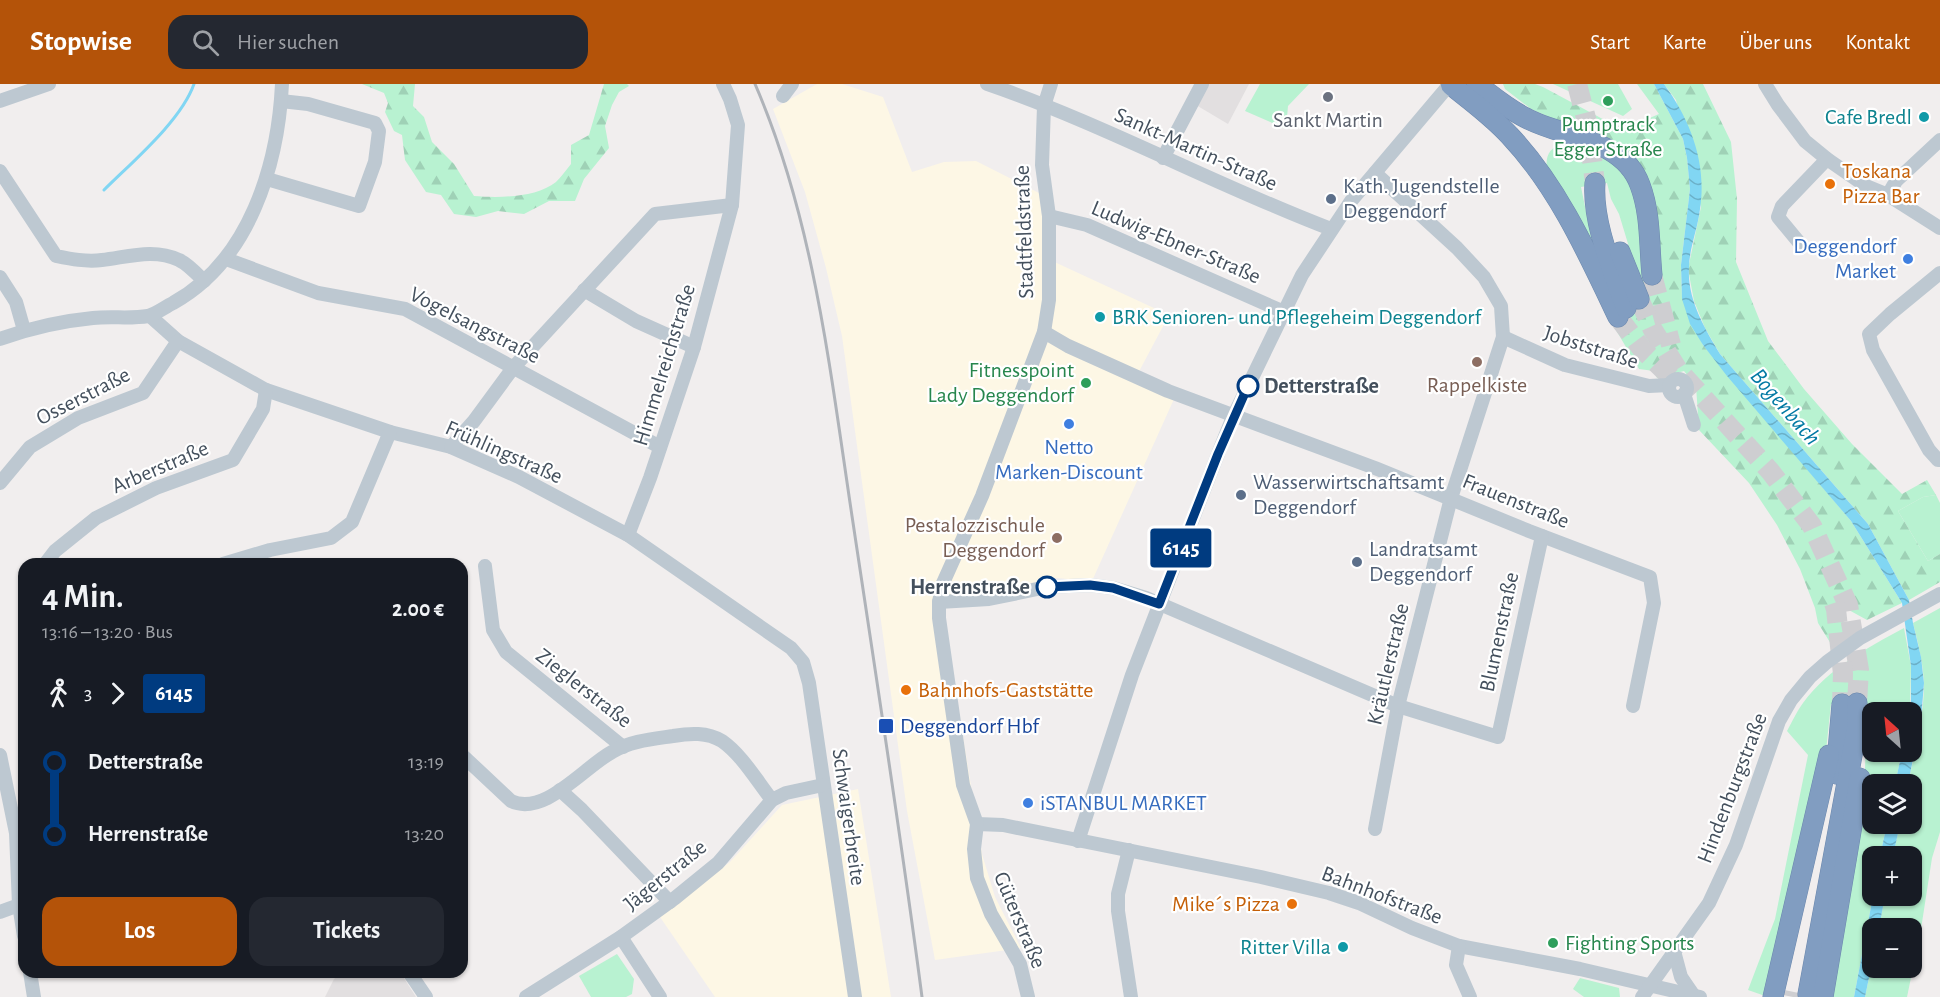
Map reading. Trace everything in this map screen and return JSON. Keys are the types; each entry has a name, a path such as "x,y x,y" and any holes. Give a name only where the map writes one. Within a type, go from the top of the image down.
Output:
{"highway":[{"path":"1451,84 1510,135 1541,173 1587,252 1628,308"},
{"path":"1477,84 1526,118 1588,139 1616,154 1628,166 1639,182 1647,208 1652,275"},
{"path":"1497,84 1506,105"},
{"path":"1595,183 1602,195 1617,243 1628,308 1605,248 1594,198 1595,183"},
{"path":"1808,994 1857,804 1865,740 1850,714"},
{"path":"1808,994 1833,794 1850,714"},
{"path":"1773,997 1832,743 1850,714"}],"street":[{"path":"0,101 49,84"},
{"path":"0,339 24,330 94,318 150,316 186,296 204,281 226,258 249,219 267,179 276,144 282,84"},
{"name":"Himmelreichstraße","path":"628,535 694,347 732,205 738,125 723,84"},
{"path":"783,96 792,84"},
{"name":"Sankt-Martin-Straße","path":"987,84 1032,99 1250,197 1331,228"},
{"name":"Stadtfeldstraße","path":"977,824 963,785 940,627 939,602 943,583 982,496 1044,332 1049,300 1049,216 1042,165 1044,106 1051,84"},
{"path":"1163,158 1203,84"},
{"path":"1078,841 1132,675 1233,417 1302,275 1331,228 1451,84"},
{"path":"1765,84 1805,141 1866,186 1888,195 1940,228"},
{"path":"267,179 359,206 375,162 380,131 375,123 308,104 281,101"},
{"path":"1888,195 1896,181 1940,140"},
{"path":"1802,246 1778,217 1782,207 1827,159"},
{"path":"0,171 56,256 77,261 159,254 181,260 204,281"},
{"name":"Kräutlerstraße","path":"1375,173 1457,248 1484,277 1501,306 1503,338 1451,498 1398,706 1375,830"},
{"path":"451,447 474,421 513,368 656,214 732,205"},
{"name":"Ludwig-Ebner-Straße","path":"1049,216 1087,225 1284,312"},
{"name":"Vogelsangstraße","path":"226,258 318,293 405,309 660,447"},
{"path":"1940,273 1869,334 1878,360 1929,450 1940,460"},
{"path":"0,277 16,302 24,330"},
{"path":"584,290 636,321 694,347"},
{"name":"Frühlingstraße","path":"150,316 178,341 266,390 390,432 451,447 519,477 628,535 791,648"},
{"name":"Frauenstraße","path":"1044,332 1068,346 1158,387 1451,498 1650,577 1654,603 1633,706"},
{"name":"Jobststraße","path":"1503,338 1565,365 1649,386 1669,385 1676,379 1683,381 1687,389 1684,394 1694,425"},
{"name":"Osserstraße","path":"0,483 30,447 78,418 143,393 178,341"},
{"name":"Arberstraße","path":"50,558 96,518 156,488 233,460 263,409 266,390"},
{"path":"243,558 270,550 331,538 352,522 390,432"},
{"name":"Blumenstraße","path":"1398,706 1498,737 1542,536"},
{"name":"Zieglerstraße","path":"485,566 493,630 506,652 622,747 689,733 709,735 729,747 772,800"},
{"path":"939,602 989,599 1047,587 1090,585 1113,588 1159,604 1398,706"},
{"name":"Hindenburgstraße","path":"1642,997 1708,903 1736,845 1779,722 1791,700 1810,677 1860,638 1940,594"},
{"name":"Schwaigerbreite","path":"791,648 803,662 809,683 855,997"},
{"path":"468,761 510,801 520,806 541,802 602,758 622,747"},
{"path":"0,754 16,833 18,881"},
{"name":"Jägerstraße","path":"526,997 621,937 670,902 718,863 772,800 786,793 823,785"},
{"path":"560,790 670,902"},
{"name":"Bahnhofstraße","path":"977,824 1003,825 1337,895 1459,946 1580,969 1697,996"},
{"name":"Güterstraße","path":"977,824 974,849 978,878 991,914 1020,964 1028,997"},
{"path":"1129,850 1118,894 1118,910 1131,997"},
{"path":"0,912 18,905"},
{"path":"621,937 660,997"},
{"path":"1459,946 1456,964 1470,997"},
{"path":"1674,951 1681,977 1697,996"},
{"path":"31,978 34,997"},
{"path":"413,978 426,997"}],"shaded area":[{"path":"817,84 842,84 883,97 912,172 944,162 976,161 1039,193 1048,259 1169,315 1135,379 1174,399 1092,581 1057,578 941,600 982,854 995,897 1021,948 935,960 907,811 842,336 805,192 773,109"},
{"path":"1208,84 1249,84 1228,124 1196,105"},
{"path":"858,789 891,997 715,997 660,917 730,862 782,805"},
{"path":"404,978 416,997 325,997 334,979"}],"green space":[{"path":"362,84 415,84 413,106 424,117 432,142 454,164 474,196 494,197 528,194 556,182 571,164 571,145 589,135 604,84 627,84 629,86 619,92 605,126 609,148 584,179 575,201 549,201 524,214 498,211 476,217 454,214 441,195 426,192 405,160 402,135 394,131 385,112 388,103 384,93"},
{"path":"1260,84 1309,84 1288,106 1286,129 1245,111"},
{"path":"1503,84 1535,84 1612,124 1626,128 1659,114 1637,84 1654,84 1683,139 1687,158 1690,189 1681,265 1682,298 1703,345 1851,521 1902,603 1867,620 1847,609 1843,612 1844,632 1831,644 1818,623 1815,608 1800,569 1777,525 1749,483 1699,430 1696,386 1684,371 1657,378 1654,371 1639,369 1610,320 1637,284 1646,278 1650,196 1569,126 1531,109 1505,89"},
{"name":"Pumptrack Egger Straße","path":"1553,84 1618,84 1632,109 1623,116"},
{"path":"1664,84 1703,84 1731,142 1737,199 1736,262 1768,341 1804,389 1852,444 1902,494 1927,480 1936,495 1923,497 1898,511 1928,561 1940,554 1940,582 1909,600 1868,524 1720,354 1705,328 1694,301 1688,269 1701,207 1676,100"},
{"path":"1565,141 1606,157 1629,178 1640,202 1646,278 1637,284 1628,259 1629,247 1607,183 1581,187 1591,236 1601,253 1603,276 1547,172 1549,153"},
{"path":"1936,495 1940,503 1940,554 1928,561 1898,511 1923,497"},
{"path":"1940,608 1940,832 1932,858 1922,923 1922,918 1881,918 1883,906 1922,906 1922,846 1895,846 1898,834 1922,834 1922,774 1910,774 1913,762 1922,762 1924,696 1923,668 1913,623"},
{"path":"1904,628 1911,666 1910,702 1831,704 1824,770 1768,997 1748,990 1775,919 1808,755 1787,731 1803,703 1813,691 1837,669"},
{"path":"1865,762 1900,762 1897,774 1864,774"},
{"path":"1862,790 1862,834 1885,834 1882,846 1862,846 1862,906 1871,906 1869,918 1862,918 1862,954 1854,997 1828,997 1853,857"},
{"path":"617,954 634,979 632,994 626,997 591,997 579,976"},
{"path":"1580,978 1619,988 1620,997 1584,997 1573,989"},
{"path":"1869,978 1911,978 1907,997 1865,997"}],"water":[{"path":"1654,84 1664,84 1674,98 1689,128 1699,159 1702,192 1689,261 1689,280 1694,302 1703,324 1720,354 1868,524 1909,600 1921,657 1924,683 1922,708 1922,702 1911,702 1911,666 1902,603 1851,521 1727,376 1690,324 1682,299 1681,265 1690,189 1683,139"},
{"path":"1900,762 1912,762 1910,774 1897,774"},
{"path":"1885,834 1898,834 1895,846 1882,846"},
{"path":"1871,906 1883,906 1881,918 1869,918"},
{"path":"1862,954 1862,978 1869,978 1865,997 1854,997"}],"waterway":[{"path":"104,190 167,126 188,98 194,84"}],"tunnel":[{"path":"1577,84 1587,122 1595,183"},
{"path":"1652,275 1671,345"},
{"path":"1639,299 1653,330 1678,370 1770,471 1812,526 1848,605 1859,670 1857,703"},
{"path":"1618,317 1642,349 1677,383"},
{"path":"1834,603 1843,674 1842,704"},
{"path":"1793,997 1794,992"}],"railway":[{"path":"755,84 792,188 817,296 836,406 922,997"}],"bus line":[{"name":"6145","path":"1047,587 1090,585 1113,588 1159,604 1233,417 1248,386"}],"place":[{"name":"Sankt Martin","path":"1328,97"},
{"name":"Pumptrack Egger Straße","path":"1608,101"},
{"name":"Cafe Bredl","path":"1924,117"},
{"name":"Toskana Pizza Bar","path":"1830,184"},
{"name":"Kath. Jugendstelle Deggendorf","path":"1331,199"},
{"name":"Deggendorf Market","path":"1908,259"},
{"name":"BRK Senioren- und Pflegeheim Deggendorf","path":"1100,317"},
{"name":"Rappelkiste","path":"1477,362"},
{"name":"Fitnesspoint Lady Deggendorf","path":"1086,383"},
{"name":"Detterstraße","path":"1248,386"},
{"name":"Netto Marken-Discount","path":"1069,424"},
{"name":"Wasserwirtschaftsamt Deggendorf","path":"1241,495"},
{"name":"Pestalozzischule Deggendorf","path":"1057,538"},
{"name":"Landratsamt Deggendorf","path":"1357,562"},
{"name":"Herrenstraße","path":"1047,587"},
{"name":"Bahnhofs-Gaststätte","path":"906,690"},
{"name":"Deggendorf Hbf","path":"886,726"},
{"name":"iSTANBUL MARKET","path":"1028,803"},
{"name":"Mike´s Pizza","path":"1292,904"},
{"name":"Fighting Sports","path":"1553,943"},
{"name":"Ritter Villa","path":"1343,947"}],"water label":[{"name":"Bogenbach","path":"1785,407"}]}
